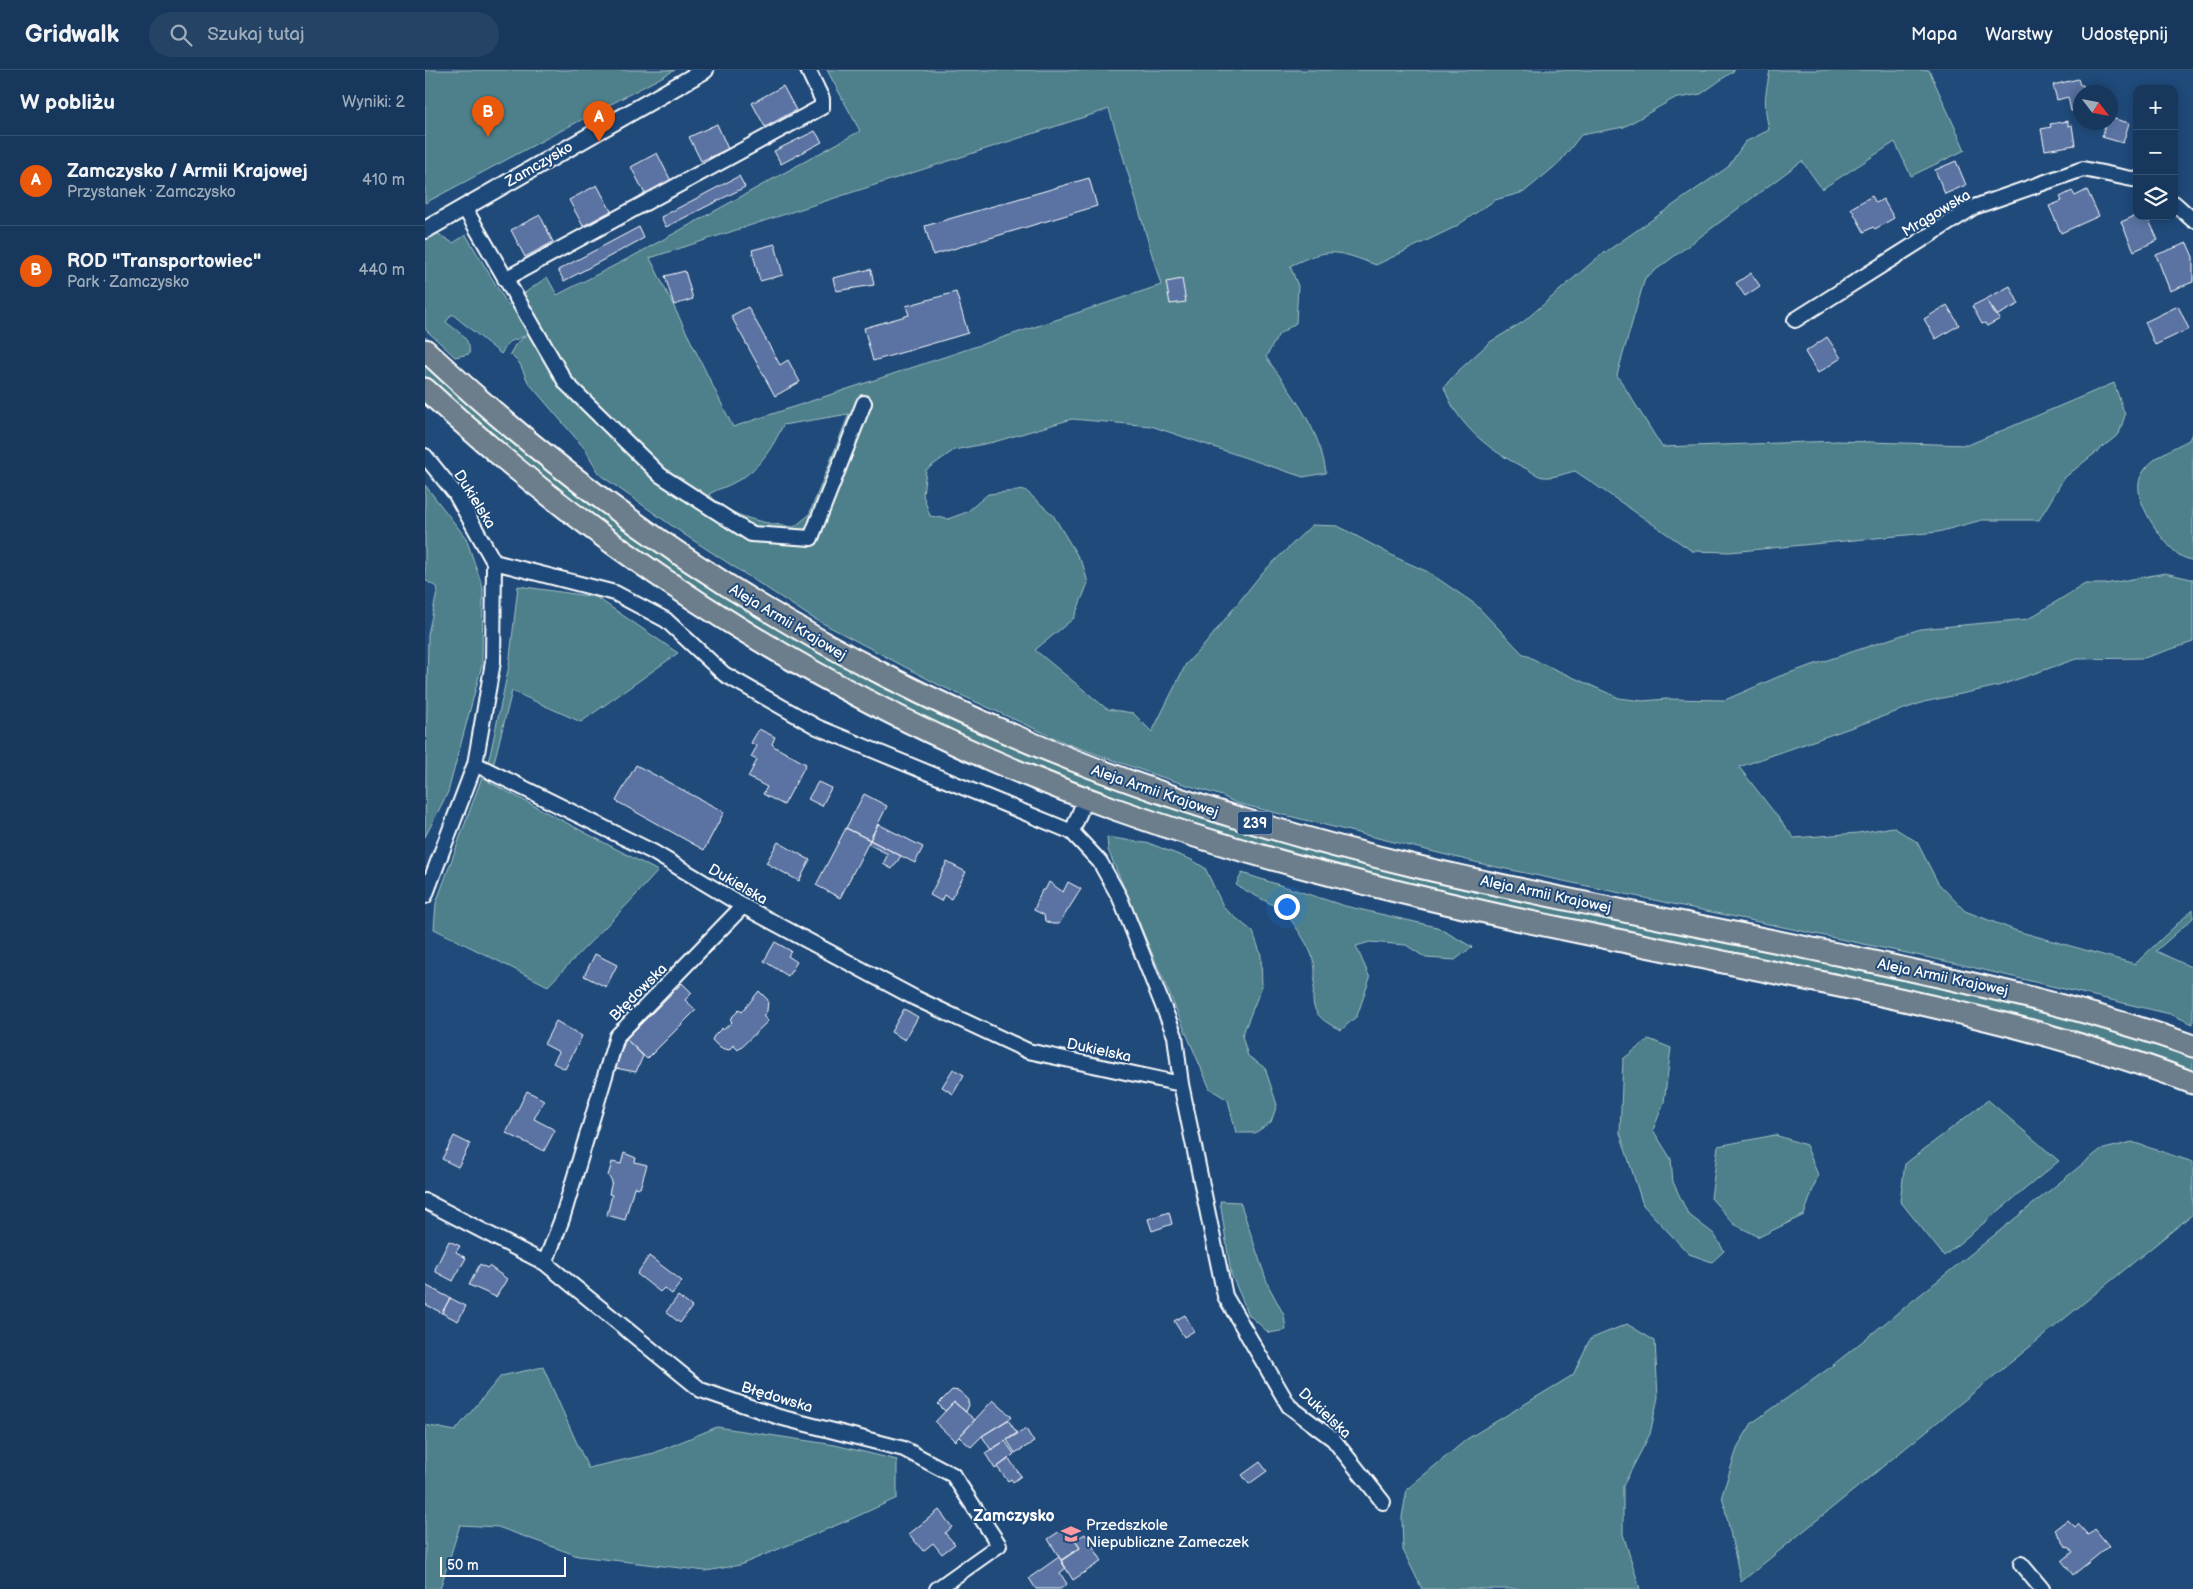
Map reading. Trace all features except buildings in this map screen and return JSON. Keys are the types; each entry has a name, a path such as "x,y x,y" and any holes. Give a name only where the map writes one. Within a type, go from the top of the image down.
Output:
{"main road":[{"name":"Aleja Armii Krajowej","path":"425,350 488,407 587,488 673,550 753,602 856,662 909,689 992,728 1079,764 1215,812 1339,847 1524,890 2015,993 2124,1023 2193,1046"},
{"name":"Aleja Armii Krajowej","path":"425,389 473,434 563,507 611,542 727,620 848,691 922,728 1006,766 1085,798 1224,845 1344,879 1517,919 1961,1013 2059,1038 2193,1083"}],"street":[{"name":"Zamczysko","path":"425,230 705,70"},
{"path":"505,279 822,107 822,99 808,70"},
{"name":"Mrągowska","path":"1795,320 1974,207 2083,170 2133,179"},
{"path":"464,207 565,384 660,476 751,534 811,538 864,403"},
{"path":"2178,207 2193,220"},
{"name":"Dukielska","path":"425,456 455,493 494,562 615,593 666,620 724,674 817,727 1071,832 1101,862 1120,898 1175,1036 1181,1084 1225,1296 1289,1406 1333,1440 1383,1502"},
{"path":"425,896 475,764 493,662 494,562"},
{"name":"Dukielska","path":"475,764 653,852 743,906 915,998 1028,1052 1181,1084"},
{"path":"1071,832 1085,798"},
{"name":"Błędowska","path":"545,1263 562,1219 617,1036 743,906"},
{"name":"Błędowska","path":"425,1201 545,1263 701,1390 779,1416 904,1449 953,1475 999,1545 937,1589"},
{"path":"2021,1564 2042,1589"}],"green space":[{"path":"425,70 675,70 425,203"},
{"path":"827,70 1735,70 1701,94 1673,99 1624,127 1581,135 1559,163 1524,192 1495,200 1455,227 1376,265 1351,256 1324,253 1290,266 1298,286 1296,323 1279,334 1266,357 1311,426 1318,441 1326,473 1303,477 1151,426 1072,419 994,442 954,450 926,470 923,495 930,516 948,519 967,512 988,494 1025,490 1053,515 1083,565 1088,583 1074,618 1035,650 1107,709 1133,713 1152,732 1186,664 1206,643 1262,573 1312,525 1338,526 1397,558 1428,572 1475,604 1522,653 1619,698 1643,701 1666,699 1725,700 1780,676 1920,629 2028,619 2085,584 2105,584 2165,573 2193,579 2193,642 2144,658 2076,659 1998,686 1924,702 1739,767 1794,838 1858,833 1893,827 1917,842 1938,883 1965,911 2017,931 2135,964 2193,909 2193,918 2156,951 2193,968 2193,1024 2170,1014 1954,963 1487,865 1236,803 1222,796 1155,775 1068,744 939,685 811,617 685,535 600,475 585,449 528,382 520,364 510,354 515,345 525,336 509,342 501,354 452,314 446,322 463,336 469,349 469,354 455,357 425,329 425,239 435,232 453,243 466,235 508,305 547,277 557,295 635,255 860,131","holes":["1109,109 1161,285 733,427 650,258","849,414 809,515 794,527 771,524 737,514 717,502 709,494 732,484 751,472 775,442 783,425"]},
{"path":"1770,70 1929,70 1965,150 1911,176 1895,142 1822,189 1802,161 1645,278 1617,375 1662,447 1838,441 1968,445 2114,383 2125,415 2119,434 2064,478 2039,520 1982,520 1938,532 1730,552 1692,551 1575,471 1556,476 1542,477 1514,462 1488,446 1466,426 1457,414 1444,387 1456,373 1490,342 1523,322 1597,258 1728,167 1745,142 1769,130 1765,100"},
{"path":"425,363 748,610 813,648 880,683 947,717 1016,748 1157,802 1228,825 1324,852 1945,987 2070,1018 2193,1057 2193,1073 1932,998 1824,973 1520,909 1347,868 1201,828 1114,799 1018,760 925,718 836,672 749,621 665,567 583,508 503,444 425,376"},
{"path":"2193,431 2193,561 2182,557 2172,549 2149,519 2140,496 2139,485 2141,476 2150,464 2162,454 2189,440"},
{"path":"425,485 466,538 483,588 482,665 448,792 425,837 428,634 438,588 425,580"},
{"path":"518,586 596,597 678,653 581,722 512,691 489,782 658,871 548,986 434,929 436,903 490,755 509,666"},
{"path":"1107,837 1151,844 1192,860 1205,868 1224,908 1253,932 1261,955 1262,986 1242,1036 1248,1056 1265,1068 1277,1105 1271,1122 1255,1133 1236,1133 1228,1100 1210,1089 1108,850"},
{"path":"1242,873 1345,906 1437,927 1472,947 1455,960 1426,958 1406,945 1370,942 1356,946 1370,978 1357,1016 1341,1030 1326,1022 1318,1014 1314,1006 1315,968 1310,951 1301,936 1288,916 1236,885"},
{"path":"1649,1039 1671,1048 1664,1102 1653,1130 1671,1159 1673,1182 1688,1214 1714,1234 1724,1251 1712,1262 1689,1254 1643,1205 1620,1133 1623,1059"},
{"path":"1988,1100 2059,1161 1944,1256 1900,1201 1905,1164"},
{"path":"1775,1135 1806,1145 1818,1175 1804,1215 1759,1237 1734,1224 1711,1198 1718,1146"},
{"path":"2132,1142 2193,1162 2193,1214 1741,1582 1722,1495 1738,1446 1752,1423 1828,1369 2100,1150"},
{"path":"1220,1201 1240,1202 1268,1285 1284,1315 1286,1330 1269,1333 1249,1315 1231,1274"},
{"path":"1627,1324 1655,1341 1658,1397 1650,1434 1623,1486 1623,1534 1640,1589 1422,1589 1403,1550 1402,1517 1407,1489 1467,1439 1573,1375 1590,1339"},
{"path":"543,1367 588,1468 654,1453 717,1427 835,1445 897,1460 897,1498 740,1565 706,1571 578,1556 498,1527 460,1525 440,1589 425,1589 425,1425 455,1431 501,1376"}],"place":[{"name":"ROD \"Transportowiec\"","path":"488,137"},
{"name":"Zamczysko / Armii Krajowej","path":"599,142"},
{"name":"Przedszkole Niepubliczne Zameczek","path":"1071,1534"}],"district":[{"name":"Zamczysko","path":"1014,1515"}]}
